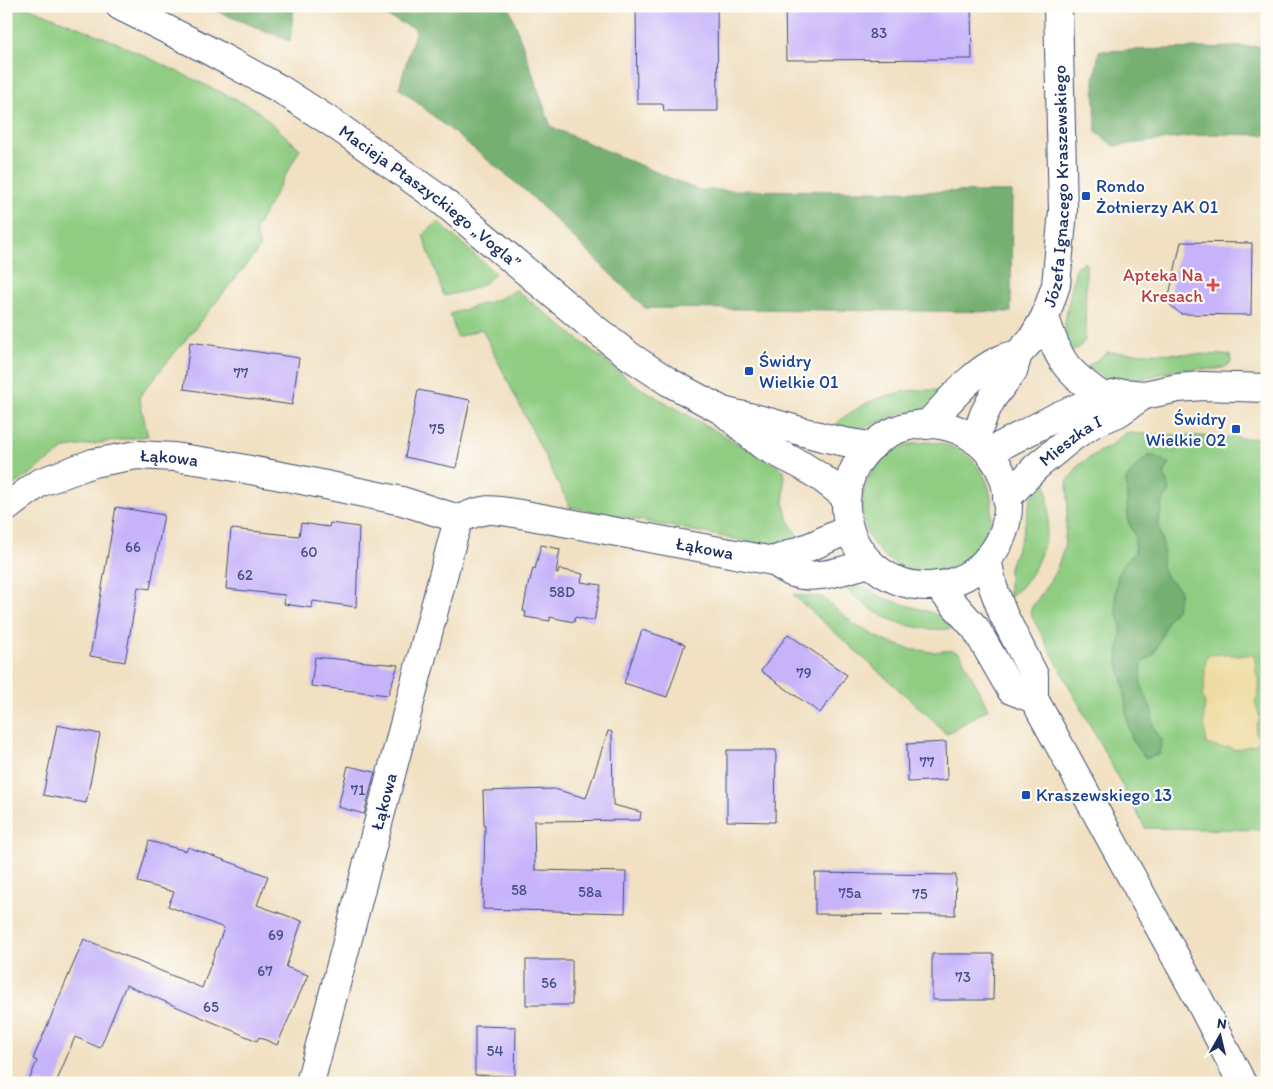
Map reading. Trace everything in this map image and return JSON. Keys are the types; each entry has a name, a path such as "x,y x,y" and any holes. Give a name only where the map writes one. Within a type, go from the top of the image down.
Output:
{"street":[{"name":"Macieja Ptaszyckiego „Vogla”","path":"120,6 264,80 337,126 441,200 631,357 669,382 723,411 762,445 810,470 846,497"},
{"name":"Józefa Ignacego Kraszewskiego","path":"982,446 988,406 1013,371 1018,354 1035,334 1045,318 1056,285 1063,211 1058,6"},
{"path":"1045,318 1059,356 1066,367 1079,380 1103,397"},
{"name":"Józefa Ignacego Kraszewskiego","path":"927,425 964,386 982,371 1000,359 1018,354"},
{"name":"Mieszka I","path":"982,446 1103,397 1123,393 1144,395 1178,388 1203,386 1267,388"},
{"name":"Mieszka I","path":"1007,498 1036,467 1074,436 1094,423 1118,413 1144,395"},
{"name":"Macieja Ptaszyckiego „Vogla”","path":"723,411 818,436 872,446"},
{"path":"927,425 940,425 960,430 982,446 999,467 1006,487 1008,507 1005,528 996,547 987,559 968,576 948,584 927,586 906,584 886,576 870,563 858,546 849,528 846,497 852,474 863,455 879,439 898,429 927,425"},
{"name":"Łąkowa","path":"6,508 39,483 93,464 136,455 200,460 297,478 402,502 459,519 480,510 492,509 773,561 794,573 814,576 870,563"},
{"name":"Łąkowa","path":"310,1083 459,519"},
{"path":"773,561 814,545 849,528"},
{"path":"987,559 992,587 1003,614 1034,675 1034,700 1197,996 1242,1083"},
{"path":"937,585 976,629 1011,690 1034,700"}],"green space":[{"path":"6,6 25,6 113,41 254,108 300,149 255,230 260,248 139,397 148,436 66,448 6,491"},
{"path":"204,6 294,6 290,41"},
{"path":"363,6 509,6 551,127 698,190 1012,192 1011,312 645,308 527,192 399,88 416,29"},
{"path":"1267,46 1267,135 1209,134 1114,146 1096,132 1094,81 1099,51"},
{"path":"438,222 495,273 490,279 472,289 444,296 423,235"},
{"path":"1086,263 1085,340 1080,347 1072,351 1066,336 1065,324 1076,267"},
{"path":"516,290 637,386 784,470 784,503 787,517 798,538 791,542 756,543 570,507 482,329 457,337 450,314 498,299"},
{"path":"1108,352 1230,355 1231,362 1218,369 1191,369 1134,380 1115,380 1087,367"},
{"path":"916,390 946,390 921,410 902,413 862,427 846,428 836,425 845,416 875,400"},
{"path":"1125,433 1267,439 1267,830 1145,828 1030,613 1056,571 1064,548 1068,505 1067,482 1079,465 1098,452 1108,448"},
{"path":"927,442 940,443 952,447 973,461 987,482 991,494 991,520 987,532 973,553 952,567 940,571 927,572 914,571 902,567 881,553 867,532 863,520 862,507 863,494 867,482 881,461 902,447 914,443"},
{"path":"1149,455 1160,458 1169,464 1164,474 1170,491 1162,503 1159,525 1164,550 1161,565 1167,578 1180,590 1177,608 1168,619 1154,654 1142,663 1141,684 1152,711 1153,727 1162,740 1159,755 1146,758 1134,743 1128,726 1123,684 1118,663 1121,626 1116,611 1115,597 1119,573 1123,563 1135,553 1135,536 1128,521 1126,480 1134,469"},
{"path":"1045,478 1049,509 1047,533 1034,569 1027,580 1009,597 1009,568 1022,536 1031,498"},
{"path":"843,585 865,587 883,598 936,614 954,628 927,629 889,619 870,608"},
{"path":"793,595 822,597 855,625 885,641 910,649 934,652 952,650 960,653 988,709 946,734 934,721"}],"sand":[{"path":"1227,653 1231,655 1254,655 1257,677 1260,678 1257,683 1260,684 1255,701 1260,718 1255,731 1259,738 1257,744 1234,750 1230,747 1221,748 1206,744 1205,704 1202,697 1207,655"}],"building":[{"path":"636,6 717,6 718,111 664,111 663,104 637,104"},
{"path":"785,6 971,6 972,59 786,60"},
{"path":"1181,242 1252,243 1251,315 1181,314 1171,306 1168,300"},
{"path":"190,342 299,358 292,405 184,389"},
{"path":"418,390 470,400 456,468 405,457"},
{"path":"116,507 164,515 150,589 138,587 125,662 90,656"},
{"path":"301,523 329,527 330,523 359,527 356,607 313,601 312,608 284,604 285,595 226,589 231,529 299,536"},
{"path":"541,545 560,549 556,573 558,574 559,569 583,574 581,582 601,585 594,621 575,617 574,622 550,617 550,621 525,617 526,612 523,611 529,580 533,568 535,569"},
{"path":"642,630 685,644 667,697 624,683"},
{"path":"788,634 847,675 820,713 761,671"},
{"path":"315,657 398,665 388,695 311,686"},
{"path":"57,725 100,734 86,803 43,795"},
{"path":"608,731 612,732 613,805 641,812 640,820 534,821 535,870 626,872 625,913 483,909 485,825 483,791 554,789 586,798"},
{"path":"946,742 947,780 908,782 907,744"},
{"path":"727,750 776,750 775,822 727,821"},
{"path":"348,766 375,772 364,814 338,807"},
{"path":"149,841 186,851 188,847 268,876 257,905 302,921 286,967 308,975 277,1045 259,1037 257,1041 126,985 100,1048 75,1037 56,1083 28,1083 37,1061 33,1059 84,939 202,988 224,928 168,906 174,892 138,882"},
{"path":"815,873 956,875 955,915 815,914"},
{"path":"932,954 994,954 993,1000 932,1000"},
{"path":"526,960 572,960 572,1005 526,1005"},
{"path":"475,1026 516,1027 515,1076 475,1075"}],"place":[{"name":"Rondo Żołnierzy AK 01","path":"1086,196"},
{"name":"Apteka Na Kresach","path":"1213,285"},
{"name":"Świdry Wielkie 01","path":"749,371"},
{"name":"Świdry Wielkie 02","path":"1236,429"},
{"name":"Kraszewskiego 13","path":"1026,795"}]}
